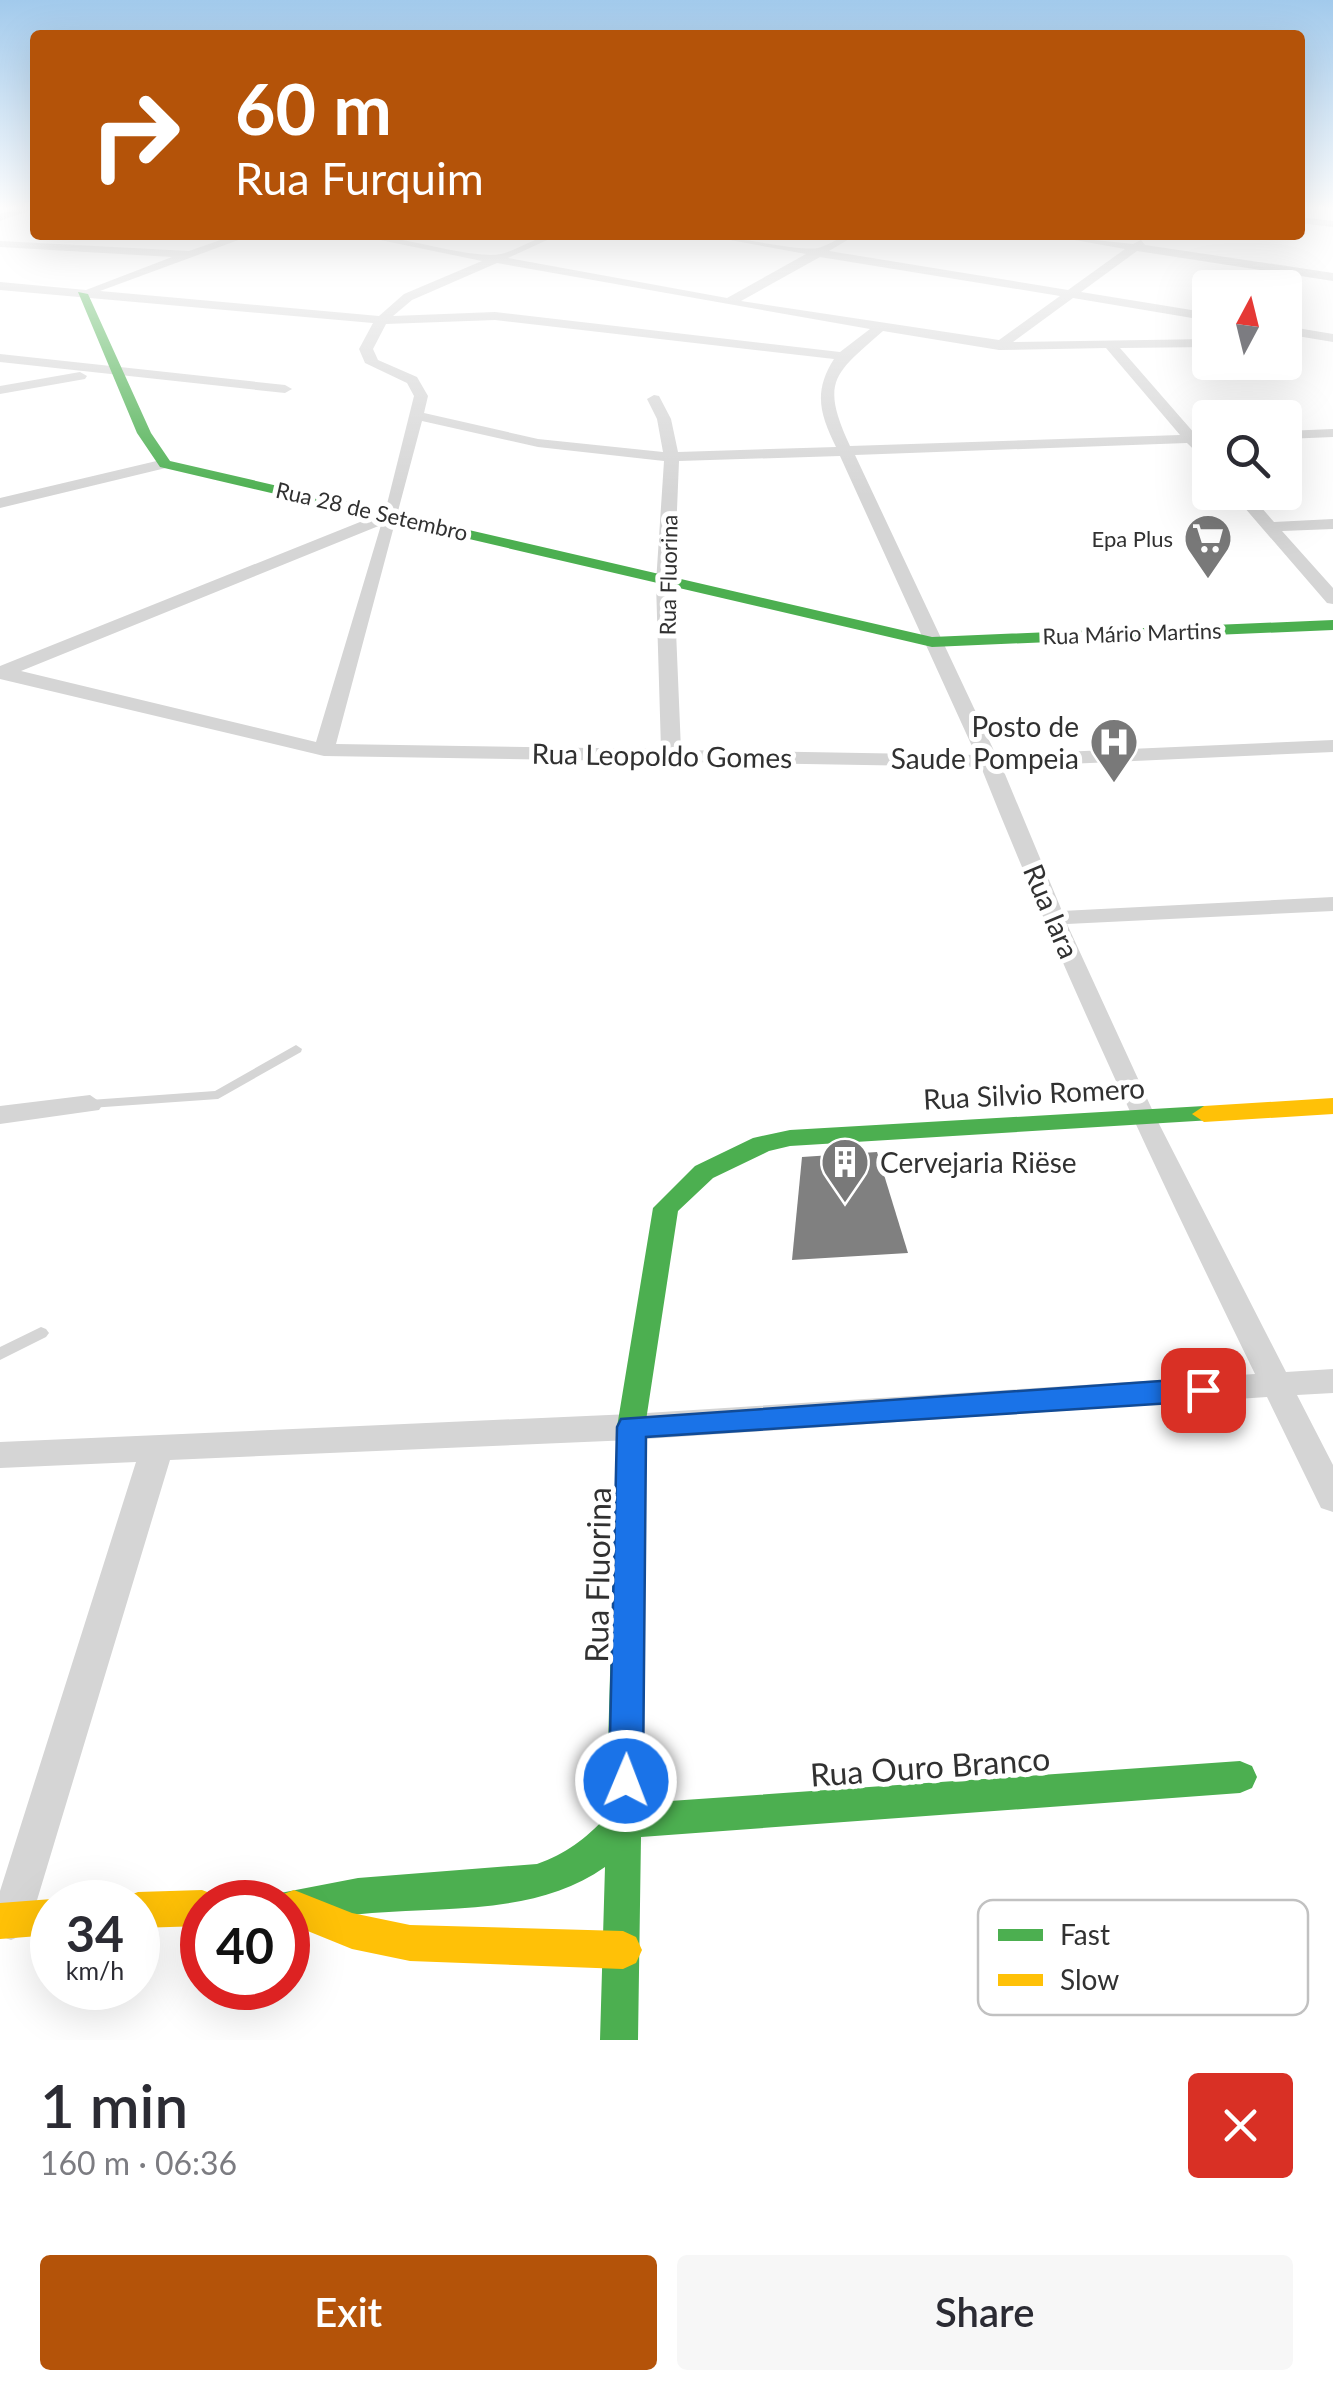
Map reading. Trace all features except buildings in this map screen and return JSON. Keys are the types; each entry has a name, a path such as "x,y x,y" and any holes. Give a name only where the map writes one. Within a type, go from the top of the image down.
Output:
{"street":[{"path":"0,504 165,464 144,433 87,305"},
{"path":"211,305 382,320 517,318 556,326 842,356 876,331"},
{"path":"324,750 418,416 421,396 416,384 376,367 368,356 370,337 395,305"},
{"path":"741,305 1006,345 1057,305"},
{"path":"1136,305 1192,315"},
{"path":"782,312 876,331 1006,345 1192,343"},
{"path":"1302,334 1333,340"},
{"path":"1302,341 1333,340"},
{"path":"1109,344 1191,438"},
{"name":"Rua Iara","path":"842,356 826,386 826,410 842,453 989,761 1053,918 1144,1118 1333,1498"},
{"path":"0,358 285,389"},
{"path":"0,390 114,370"},
{"name":"Rua Fluorina","path":"654,399 664,416 671,457 665,579 671,755"},
{"path":"457,411 464,418 498,428 618,453"},
{"path":"418,416 538,443 671,457 1191,438"},
{"path":"1302,434 1333,433"},
{"name":"Rua 28 de Setembro","path":"165,464 932,642"},
{"path":"1254,510 1333,599"},
{"path":"1,673 392,515"},
{"path":"1269,527 1333,524"},
{"name":"Rua Mário Martins","path":"932,642 1333,624"},
{"name":"Rua Leopoldo Gomes","path":"1,673 324,750 989,761 1333,746"},
{"path":"1053,918 1333,904"},
{"path":"0,1115 90,1104"},
{"name":"Rua Silvio Romero","path":"741,1153 790,1138 837,1133 1333,1106"},
{"name":"Rua Fluorina","path":"620,2040 631,1427 666,1208 704,1172 741,1153"},
{"path":"0,1455 631,1427 1333,1380"},
{"path":"30,1919 5,1921 158,1445"},
{"name":"Rua Ouro Branco","path":"626,1821 1240,1777"},
{"path":"310,1904 358,1896 538,1882 572,1869 600,1849 626,1821"},
{"path":"310,1915 352,1931 410,1944 623,1950"}],"lane":[{"path":"90,1104 218,1095 296,1050"},
{"path":"0,1354 40,1333"}],"traffic: fast":[{"path":"87,305 144,433 165,464 932,642 1333,625"},
{"path":"619,2040 631,1427 666,1208 704,1172 762,1144 790,1138 1204,1114"},
{"path":"625,1821 1240,1777"},
{"path":"310,1904 537,1882 572,1869 600,1849 625,1821"}],"traffic: slow":[{"path":"1204,1114 1333,1106"},
{"path":"160,1909 180,1909"},
{"path":"310,1914 352,1931 410,1943 623,1950"},
{"path":"0,1921 30,1919"}],"place":[{"name":"Epa Plus","path":"1208,580"},
{"name":"Posto de Saude Pompeia","path":"1114,784"},
{"name":"Cervejaria Riëse","path":"845,1204"}],"route":[{"path":"626,1781 631,1427 1203,1390"}]}
